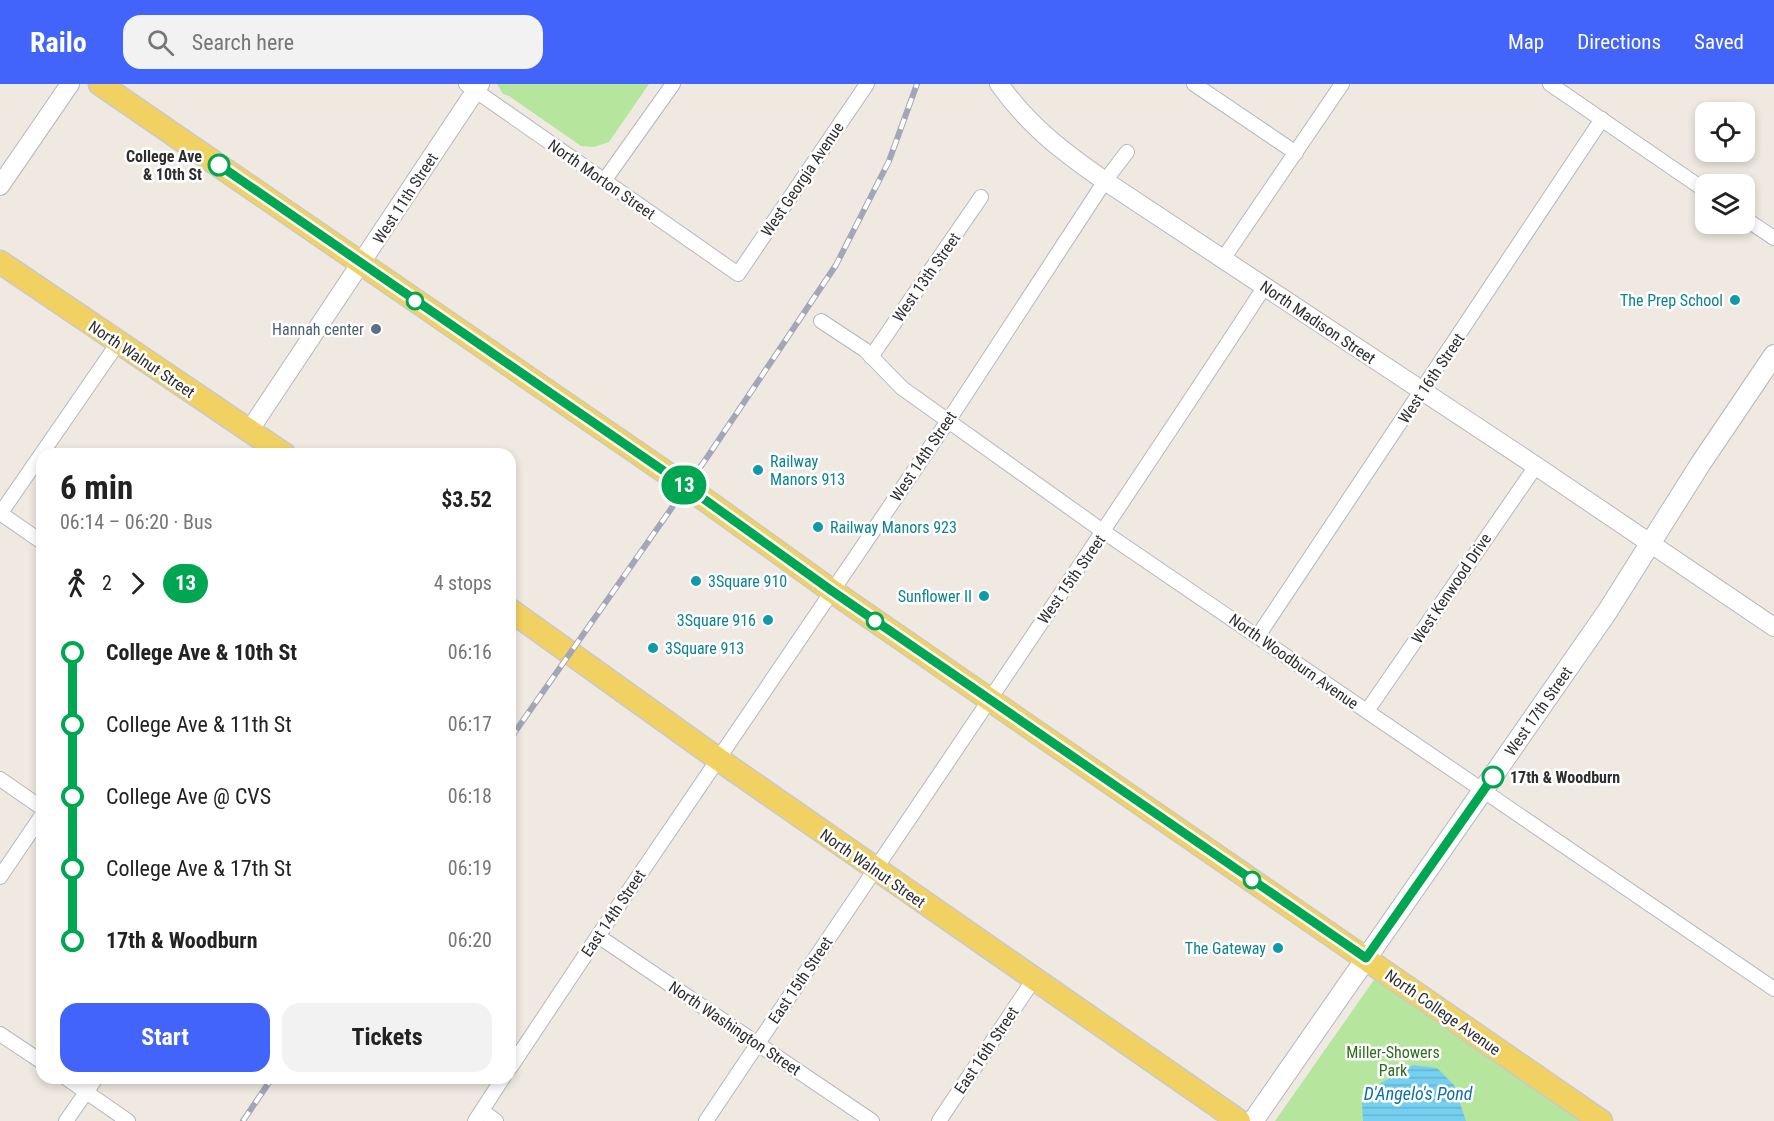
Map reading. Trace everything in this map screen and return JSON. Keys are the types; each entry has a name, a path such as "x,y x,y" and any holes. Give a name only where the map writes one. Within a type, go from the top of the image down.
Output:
{"main road":[{"name":"North College Avenue","path":"100,84 690,489 832,591 1601,1121"},
{"name":"North Walnut Street","path":"0,262 275,448"},
{"name":"West 17th Street","path":"1253,1121 1601,620 1701,463 1774,355"},
{"name":"North Walnut Street","path":"516,614 874,869 1239,1121"}],"street":[{"path":"0,186 70,84"},
{"path":"604,181 673,84"},
{"name":"West Georgia Avenue","path":"738,274 867,84"},
{"name":"North Madison Street","path":"999,84 1016,109 1059,149 1774,627"},
{"path":"1194,84 1296,153"},
{"path":"1223,259 1342,84"},
{"path":"1550,84 1695,183"},
{"name":"West 11th Street","path":"249,431 362,264 474,86"},
{"name":"North Morton Street","path":"474,86 604,181 738,274"},
{"name":"West 16th Street","path":"1258,636 1602,119"},
{"name":"West 14th Street","path":"718,759 948,420 1105,181 1127,152"},
{"name":"West 13th Street","path":"871,357 981,197"},
{"path":"1755,225 1774,238"},
{"name":"West 15th Street","path":"874,869 1104,532 1265,286"},
{"name":"North Woodburn Avenue","path":"821,321 871,357 902,388 1104,532 1484,790 1495,801 1774,989"},
{"path":"46,448 118,343"},
{"path":"36,462 0,514 36,538"},
{"name":"West Kenwood Drive","path":"1367,711 1536,466"},
{"name":"East 14th Street","path":"516,1059 718,759"},
{"path":"0,779 36,804"},
{"path":"0,878 36,824"},
{"name":"East 15th Street","path":"706,1121 874,869"},
{"name":"North Washington Street","path":"598,936 872,1121"},
{"name":"East 16th Street","path":"939,1121 1034,979"},
{"path":"0,1034 36,1058"},
{"path":"75,1084 128,1121"},
{"path":"66,1121 92,1084"},
{"path":"496,1121 479,1116 499,1084"}],"green space":[{"path":"497,84 649,84 609,142 594,147 581,146 503,94"},
{"name":"Miller-Showers Park","path":"1376,977 1584,1121 1275,1121"}],"water":[{"name":"D'Angelo's Pond","path":"1413,1065 1437,1068 1454,1085 1466,1121 1363,1121 1362,1103 1381,1083"}],"railway":[{"path":"516,730 708,456 836,265 889,161 917,84"},
{"path":"243,1121 268,1084"}],"bus line":[{"name":"13","path":"219,165 690,489 832,591 1366,958 1493,777"}],"place":[{"name":"College Ave & 10th St","path":"219,165"},
{"name":"The Prep School","path":"1735,300"},
{"name":"Hannah center","path":"376,329"},
{"name":"Railway Manors 913","path":"758,470"},
{"name":"Railway Manors 923","path":"818,527"},
{"name":"3Square 910","path":"696,581"},
{"name":"Sunflower II","path":"984,596"},
{"name":"3Square 916","path":"768,620"},
{"name":"3Square 913","path":"653,648"},
{"name":"17th & Woodburn","path":"1493,777"},
{"name":"The Gateway","path":"1278,948"}]}
